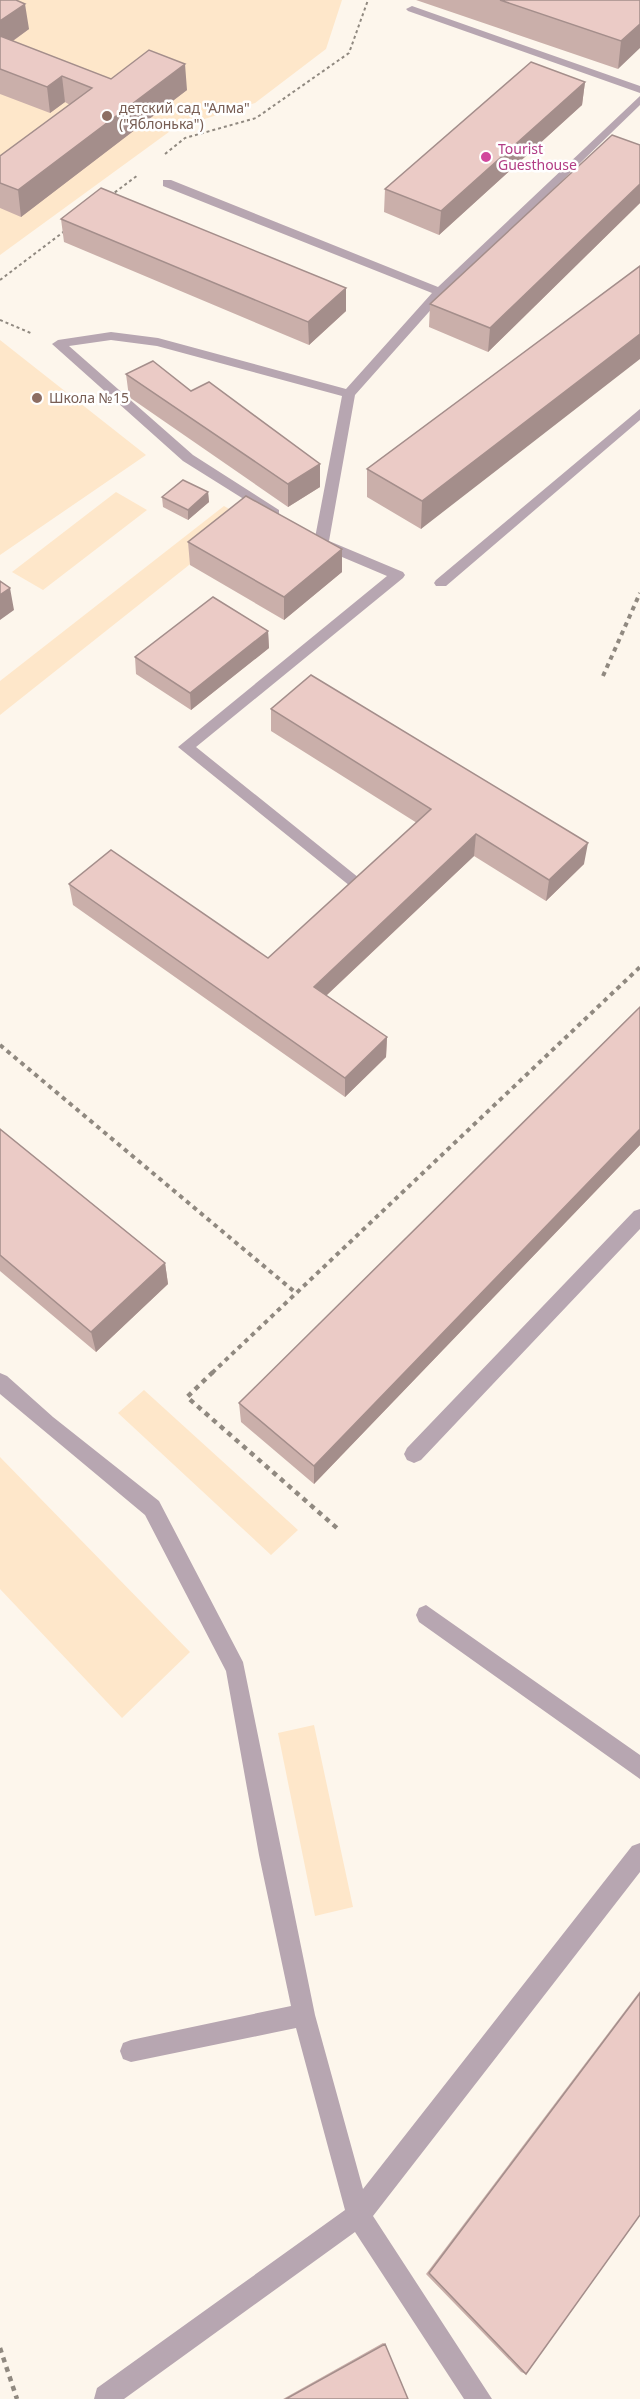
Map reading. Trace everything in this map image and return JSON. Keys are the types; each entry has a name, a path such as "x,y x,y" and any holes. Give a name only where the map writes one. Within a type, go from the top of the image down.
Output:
{"lane":[{"path":"412,9 640,90"},
{"path":"356,882 186,747 398,575 316,540 349,394 440,292 640,99"},
{"path":"167,183 440,292"},
{"path":"283,519 188,458 58,344 111,336 158,342 349,394"},
{"path":"441,583 640,413"},
{"path":"414,1454 640,1217"},
{"path":"0,1382 46,1424 152,1508 236,1669 270,1855 304,2015 358,2215 479,2399"},
{"path":"426,1615 640,1768"},
{"path":"106,2397 358,2215 640,1854"},
{"path":"131,2051 304,2015"}],"path":[{"path":"158,160 185,138 256,118 349,53 368,0"},
{"path":"102,202 139,174"},
{"path":"0,280 74,224"},
{"path":"603,676 640,593"},
{"path":"338,1529 188,1397 640,967"},
{"path":"0,1045 296,1293"},
{"path":"0,2348 17,2399"}],"shaded area":[{"name":"детский сад \"Алма\" (\"Яблонька\")","path":"0,0 342,0 326,49 255,103 173,129 0,255"},
{"name":"Школа №15","path":"0,340 146,455 0,555"},
{"path":"116,492 147,510 43,590 12,572"},
{"path":"224,506 247,519 0,715 0,681"},
{"path":"144,1390 298,1530 271,1555 118,1413"},
{"path":"0,1457 190,1652 122,1718 0,1589"},
{"path":"314,1725 353,1907 315,1916 278,1733"}],"building":[{"path":"0,0 16,0 25,4 0,21"},
{"path":"500,0 640,0 640,24 621,41"},
{"path":"0,36 111,79 149,50 185,64 18,190 0,183 0,156 92,88 62,76 47,87 0,69"},
{"path":"531,62 585,82 441,211 385,189"},
{"path":"612,135 640,145 640,184 490,328 430,304"},
{"path":"101,188 346,288 308,322 61,219"},
{"path":"640,266 640,334 422,501 367,469"},
{"path":"153,361 191,391 209,382 320,464 288,484 126,374"},
{"path":"183,480 208,492 188,510 162,497"},
{"path":"246,496 342,549 284,597 188,542"},
{"path":"0,581 10,588 0,595"},
{"path":"213,597 268,631 190,693 135,657"},
{"path":"311,675 588,843 549,880 476,834 314,987 387,1037 345,1078 69,884 111,850 268,958 431,809 271,709"},
{"path":"640,1007 640,1129 314,1466 239,1403"},
{"path":"0,1129 165,1263 91,1332 0,1255"},
{"path":"640,1993 640,2215 526,2374 429,2273"},
{"path":"385,2344 408,2399 286,2399"}],"place":[{"name":"детский сад \"Алма\" (\"Яблонька\")","path":"107,116"},
{"name":"Tourist Guesthouse","path":"486,157"},
{"name":"Школа №15","path":"37,398"}]}
